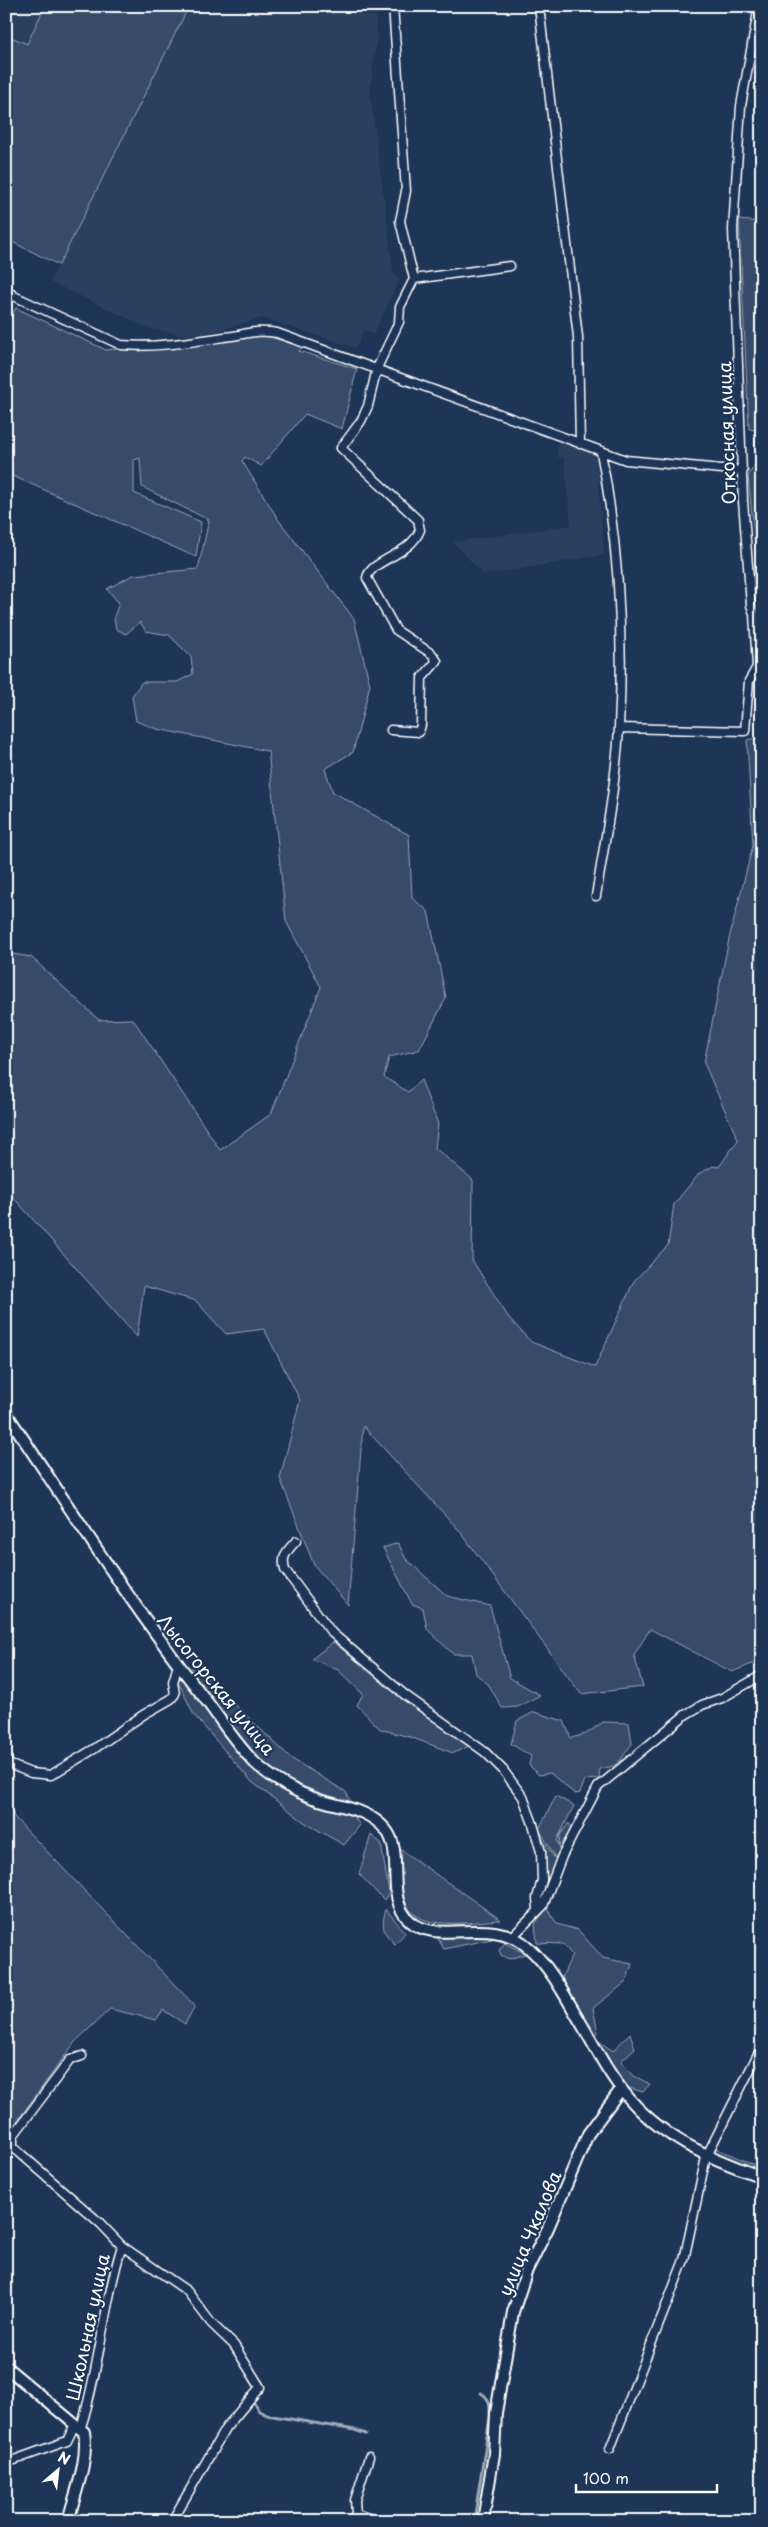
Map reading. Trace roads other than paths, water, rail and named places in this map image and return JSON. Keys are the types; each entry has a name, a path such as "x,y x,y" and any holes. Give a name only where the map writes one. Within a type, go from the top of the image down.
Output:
{"street":[{"path":"391,730 419,732 421,725 422,678 437,661 432,654 396,630 367,578 368,572 374,566 398,555 411,545 420,530 418,520 341,448 361,421 368,406 377,368 400,322 400,307 414,279 400,221 406,191 393,6"},
{"path":"539,6 578,337 580,444"},
{"name":"Откосная улица","path":"619,728 745,731 749,681 756,667 754,614 751,605 743,501 734,229 741,106 759,6"},
{"path":"414,279 510,266"},
{"path":"6,289 14,296 120,345 137,346 180,342 261,330 277,333 626,460 743,472"},
{"path":"596,896 610,815 619,728 621,632 611,503 601,452"},
{"name":"Лысогорская улица","path":"6,1413 157,1638 255,1762 286,1785 317,1800 354,1809 376,1820 387,1831 394,1849 393,1870 400,1906 408,1920 428,1930 485,1930 513,1936 529,1948 551,1972 621,2089 641,2112 659,2128 706,2157 762,2177"},
{"path":"296,1541 286,1552 282,1561 285,1570 332,1633 405,1695 485,1752 503,1770 523,1797 534,1824 540,1852 542,1880 537,1898 542,1904"},
{"path":"6,1763 31,1773 51,1775 94,1749 143,1714 171,1700 175,1694 174,1682 178,1664"},
{"path":"513,1936 542,1904 562,1856 598,1787 685,1716 702,1705 722,1698 762,1675"},
{"path":"610,2449 684,2260 706,2157 762,2046"},
{"path":"82,2056 70,2060 13,2136 10,2148 100,2223 122,2246"},
{"name":"улица Чкалова","path":"483,2521 494,2454 496,2413 513,2312 527,2270 548,2228 588,2134 621,2089"},
{"name":"Школьная улица","path":"6,2463 67,2441 78,2425 92,2391 100,2337 113,2273 122,2246 187,2291 211,2323 234,2345 260,2386 225,2429 172,2521"},
{"path":"6,2368 78,2425"},
{"name":"Школьная улица","path":"68,2521 86,2442 84,2432 78,2425"},
{"path":"369,2457 355,2500 354,2518 378,2521"}],"waterway":[{"path":"474,2521 490,2417 488,2400 481,2393"},
{"path":"252,2400 259,2411 267,2415 355,2430 366,2434"}]}
